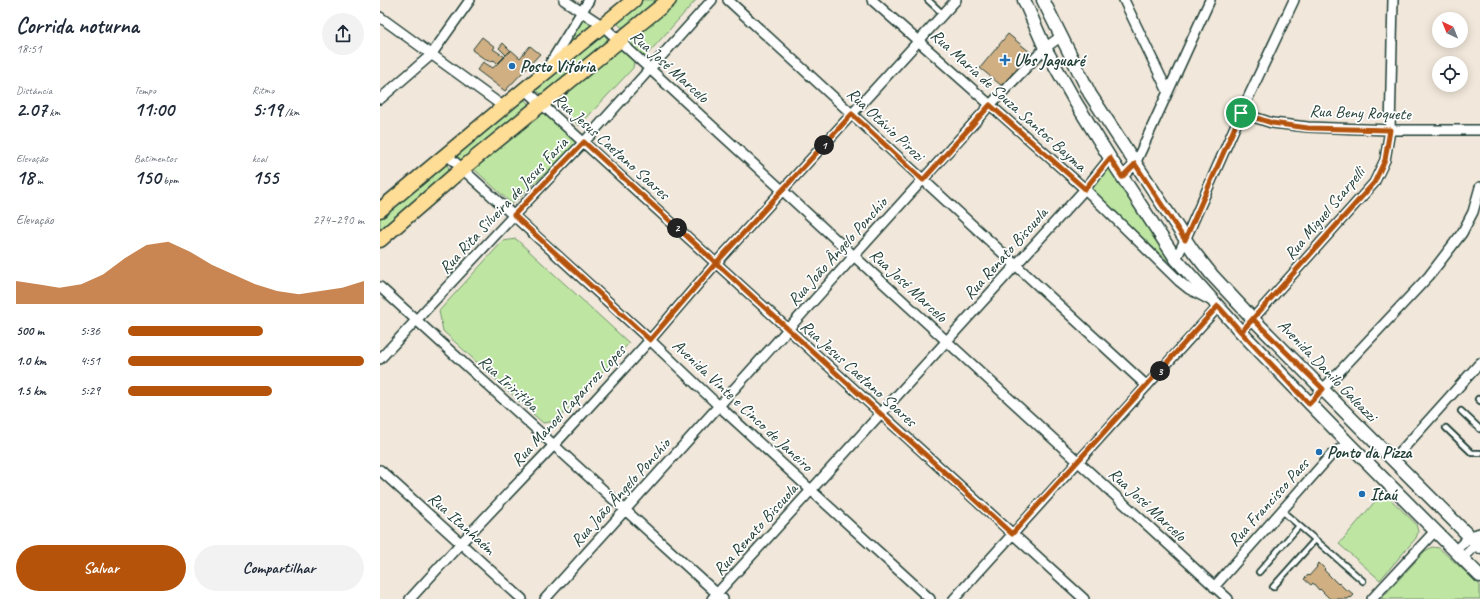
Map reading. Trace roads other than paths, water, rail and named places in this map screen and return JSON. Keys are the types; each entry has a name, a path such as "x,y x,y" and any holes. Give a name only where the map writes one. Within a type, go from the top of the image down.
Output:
{"main road":[{"path":"380,210 634,0"},
{"path":"380,240 462,169 668,0"},
{"path":"1024,0 1045,48 1076,103 1122,177 1176,259 1241,332 1309,404 1436,530 1480,576"},
{"name":"Avenida Danilo Galeazzi","path":"1043,0 1060,37 1090,94 1185,240 1212,276 1393,460 1477,540"}],"street":[{"path":"380,99 432,55 470,0"},
{"name":"Rua José Marcelo","path":"564,0 603,26 1228,599"},
{"path":"544,73 589,0"},
{"name":"Rua Rita Silveira de Jesus Faria","path":"380,359 584,142 649,68 712,0"},
{"name":"Rua Otávio Pirozi","path":"728,0 1147,386"},
{"name":"Rua Maria de Souza Santos Bayma","path":"872,0 1085,189 1179,281 1189,289 1216,304"},
{"name":"Rua Manoel Caparroz Lopes","path":"410,599 461,543 554,446 650,340 716,263 956,0"},
{"path":"1122,177 1135,164 1210,0"},
{"path":"1176,259 1241,113 1294,0"},
{"name":"Rua Miguel Scarpelli","path":"1241,332 1374,183 1385,160 1390,130 1393,0"},
{"path":"1126,2 1168,92"},
{"path":"380,17 504,107"},
{"name":"Rua João Ângelo Ponchio","path":"545,599 990,105 1045,48 1060,37"},
{"name":"Rua Jesus Caetano Soares","path":"525,89 1084,599"},
{"name":"Rua Beny Roquete","path":"1241,113 1272,123 1308,128 1480,130"},
{"name":"Avenida Vinte e Cinco de Janeiro","path":"446,154 930,599"},
{"name":"Rua Renato Biscuola","path":"717,597 811,490 1085,189 1110,158"},
{"path":"1309,404 1428,276 1458,239 1473,212 1480,187"},
{"name":"Rua Iriritiba","path":"380,287 625,510 717,597"},
{"path":"954,599 1147,386 1216,304"},
{"path":"1393,460 1480,363"},
{"name":"Rua Francisco Paes","path":"1214,587 1332,454 1350,445"},
{"name":"Rua Itanhaém","path":"380,470 522,599"},
{"path":"1372,599 1436,530"},
{"path":"1458,554 1477,540"}],"lane":[{"path":"928,0 944,14"},
{"path":"1460,411 1480,429"},
{"path":"1446,428 1472,453 1480,453"},
{"path":"1281,510 1363,581"},
{"path":"1258,572 1299,526"},
{"path":"1274,587 1315,540"}],"place":[{"name":"Ubs Jaguaré","path":"1005,60"},
{"name":"Posto Vitória","path":"512,66"},
{"name":"Ponto da Pizza","path":"1319,452"},
{"name":"Itaú","path":"1362,494"}]}
